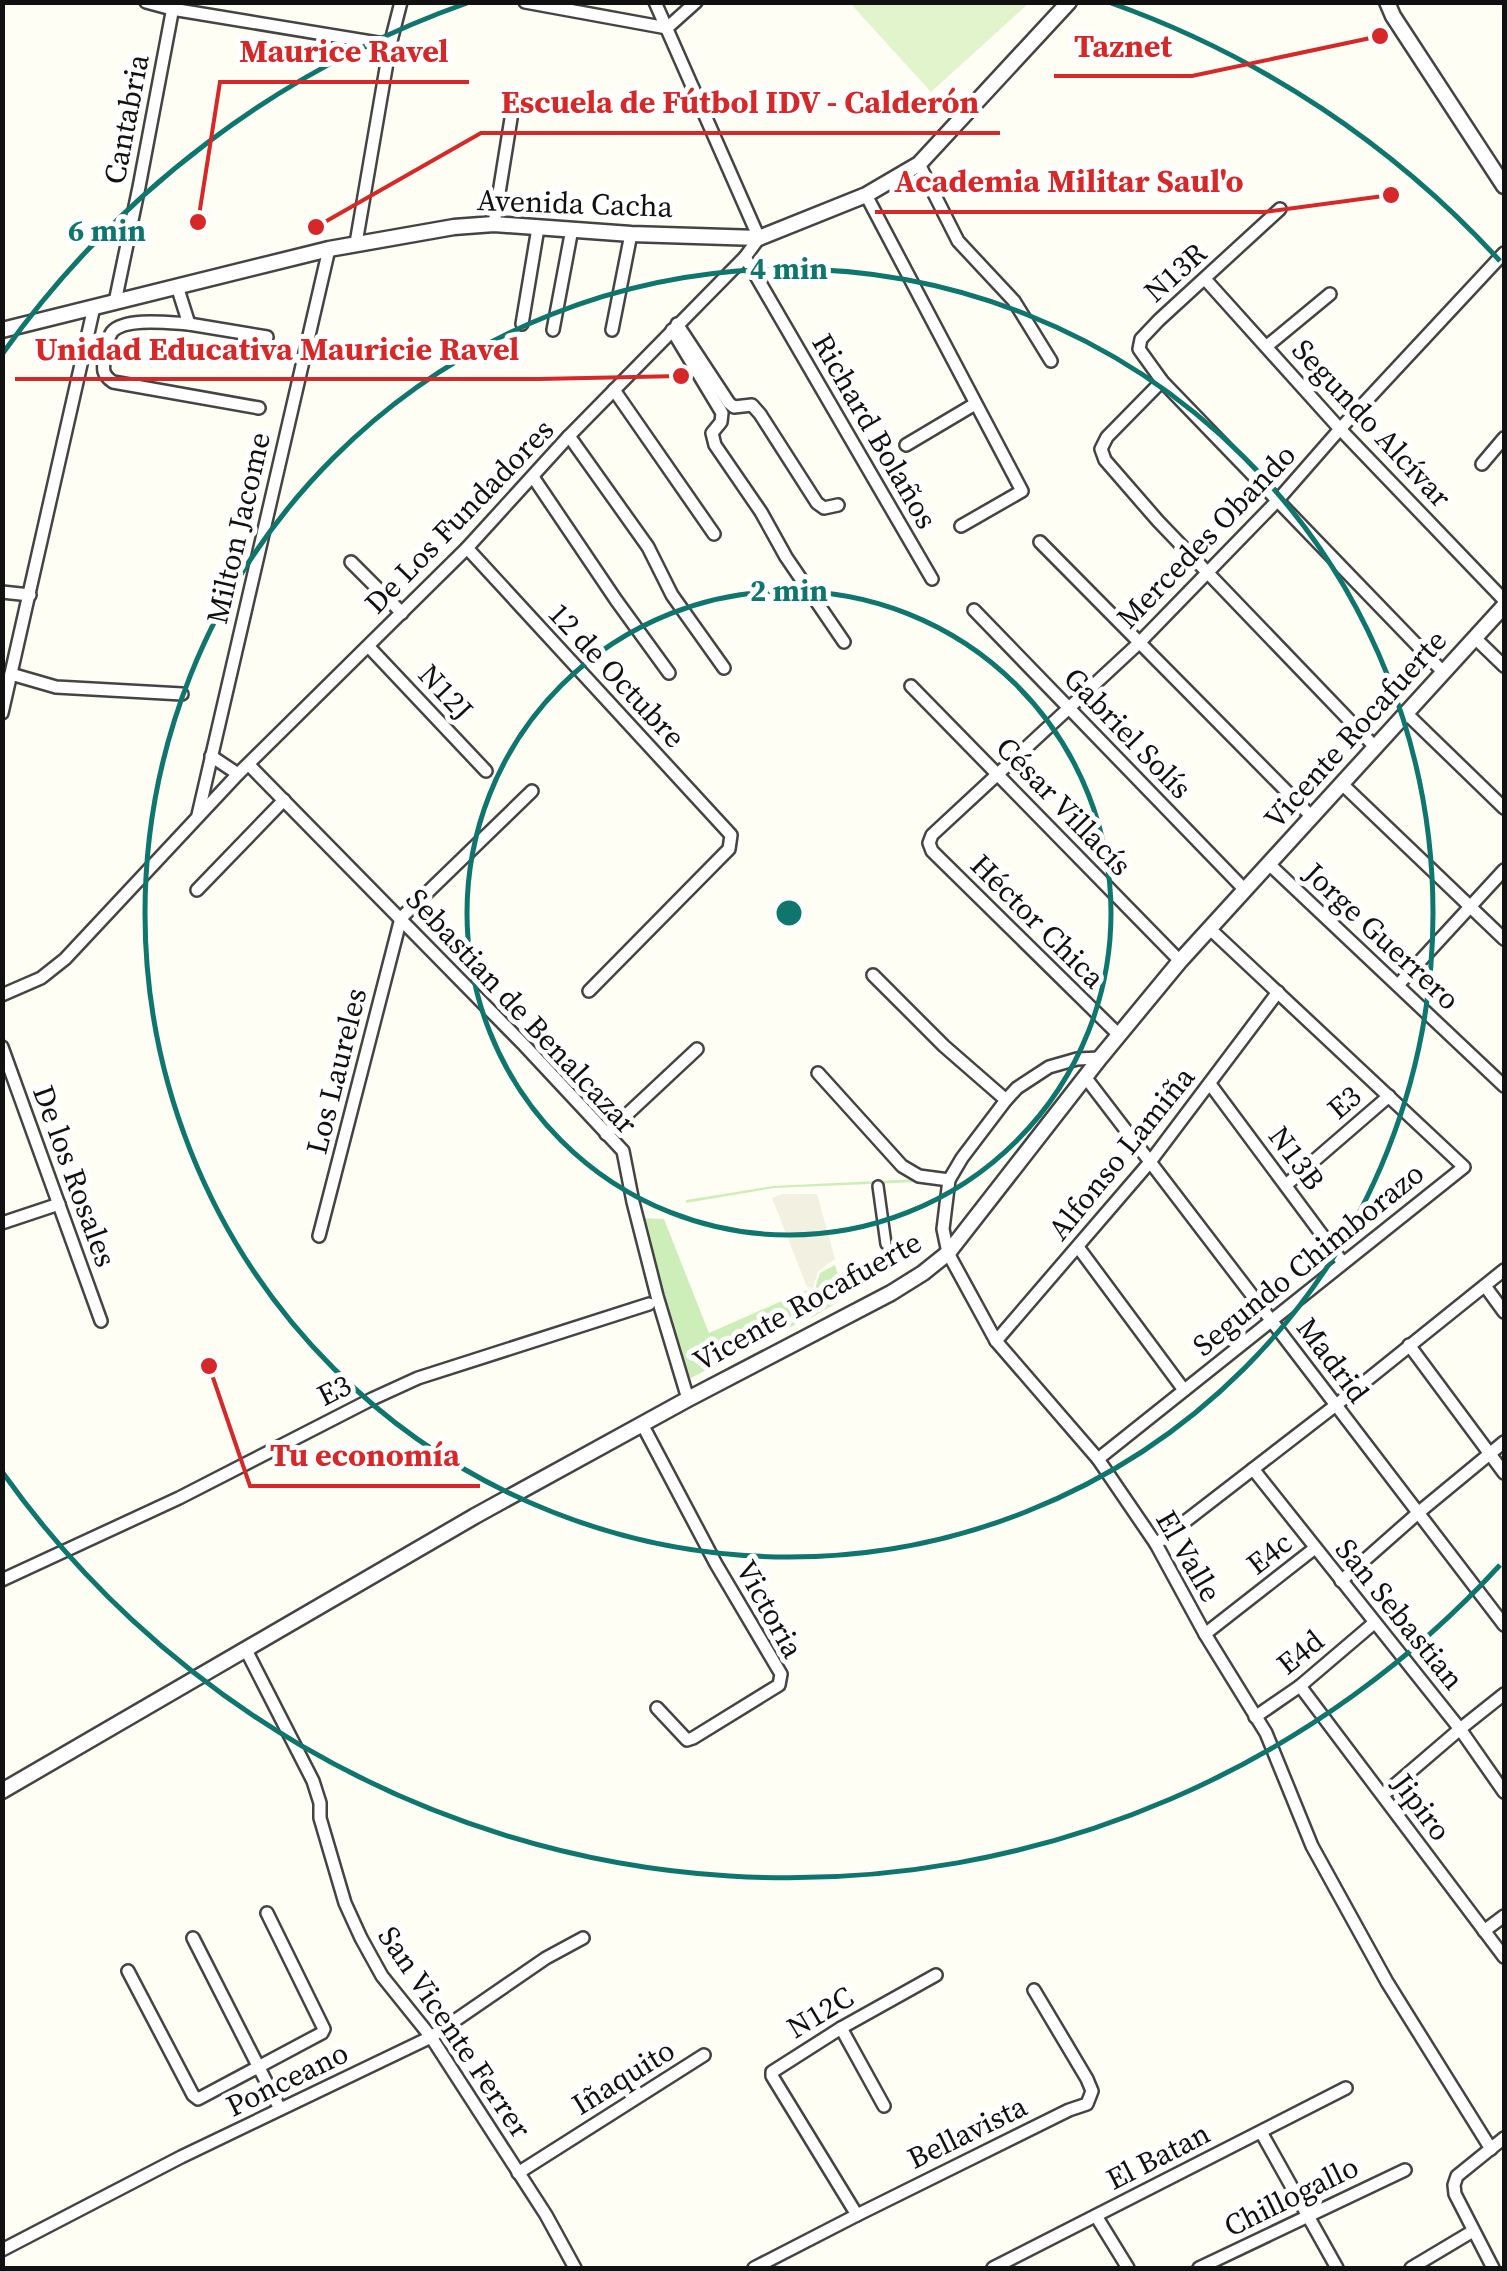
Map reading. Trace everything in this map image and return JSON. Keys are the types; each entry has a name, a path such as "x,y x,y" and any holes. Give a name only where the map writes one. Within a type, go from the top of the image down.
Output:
{"street":[{"path":"146,2 390,45"},
{"path":"356,244 400,2"},
{"path":"524,2 666,28"},
{"path":"654,2 759,238"},
{"path":"666,28 696,2"},
{"path":"1379,2 1390,9 1504,186"},
{"name":"Avenida Cacha","path":"2,330 329,249 454,227 494,224 759,238 866,195 919,164 1061,5"},
{"name":"Cantabria","path":"115,302 173,6"},
{"path":"494,224 514,106"},
{"path":"919,164 958,241 1014,301 1051,362"},
{"path":"866,195 1022,491 961,526"},
{"name":"N13R","path":"1162,381 1140,354 1140,343 1158,320 1280,209"},
{"path":"522,324 538,228"},
{"path":"553,330 572,230"},
{"path":"612,330 630,234"},
{"name":"De Los Fundadores","path":"2,995 41,978 65,959 238,774 467,548 759,238"},
{"name":"Milton Jacome","path":"197,818 329,249"},
{"name":"Mercedes Obando","path":"930,840 938,828 1139,643 1277,501 1504,253"},
{"name":"Richard Bolaños","path":"745,257 932,578"},
{"name":"Segundo Alcívar","path":"1206,279 1504,603"},
{"path":"177,286 189,324"},
{"path":"1267,346 1330,294"},
{"path":"2,713 94,307"},
{"path":"259,408 113,382 103,371 107,341 113,330 123,326 154,322 189,324 267,337"},
{"path":"674,327 729,403 734,407 752,405 760,414 817,503 824,508 838,506"},
{"path":"674,327 724,418 712,434 714,445 844,642"},
{"path":"1376,747 1114,472 1101,453 1107,437 1162,381 1444,672"},
{"path":"614,390 714,534"},
{"path":"906,445 976,404"},
{"path":"569,436 648,547 672,595 724,668"},
{"path":"1482,464 1504,438"},
{"path":"532,476 669,672"},
{"path":"1040,542 1312,816"},
{"name":"12 de Octubre","path":"467,548 731,834 729,849 590,991"},
{"path":"351,562 402,613"},
{"path":"2,592 30,595"},
{"name":"Vicente Rocafuerte","path":"2,1791 475,1516 923,1273 948,1253 1180,961 1504,603"},
{"name":"Gabriel Solís","path":"974,610 1245,890"},
{"path":"1475,638 1504,666"},
{"name":"N12J","path":"369,646 486,771"},
{"path":"11,674 56,687 182,694"},
{"name":"César Villacís","path":"911,686 1180,961"},
{"path":"1406,713 1504,808"},
{"path":"211,756 238,774"},
{"name":"Sebastian de Benalcazar","path":"249,765 623,1151 647,1258 688,1399"},
{"path":"1342,784 1504,939"},
{"path":"401,918 532,791"},
{"path":"198,890 284,800"},
{"name":"Héctor Chica","path":"930,840 936,855 1118,1035"},
{"name":"Jorge Guerrero","path":"1269,864 1504,1086"},
{"path":"1398,984 1504,870"},
{"name":"Los Laureles","path":"319,1236 401,918"},
{"name":"Segundo Chimborazo","path":"1098,1459 1464,1166 1210,928"},
{"path":"873,975 944,1046 1006,1100"},
{"name":"Alfonso Lamiña","path":"996,1341 1150,1162 1278,992"},
{"name":"De los Rosales","path":"2,1047 102,1321"},
{"path":"606,1134 698,1049"},
{"name":"El Valle","path":"1100,1058 1077,1058 1049,1068 1006,1100 950,1180 943,1229 948,1253 996,1341 1098,1459 1156,1544 1205,1634 1266,1732 1312,1846 1387,1982 1490,2149"},
{"path":"818,1074 902,1166 919,1176 950,1180"},
{"name":"Madrid","path":"1086,1078 1504,1625"},
{"name":"N13B","path":"1210,1084 1344,1263"},
{"name":"E3","path":"1286,1185 1388,1096"},
{"path":"878,1186 886,1244"},
{"path":"2,1223 59,1204"},
{"path":"1078,1247 1184,1390"},
{"path":"1156,1544 1504,1270"},
{"path":"1484,1286 1504,1312"},
{"name":"E3","path":"2,1580 179,1498 418,1378 649,1304"},
{"path":"1408,1345 1504,1473"},
{"name":"Victoria","path":"642,1424 716,1564 782,1674 780,1685 694,1738 683,1738 657,1708"},
{"path":"1341,1581 1504,1442"},
{"name":"San Sebastian","path":"1253,1469 1460,1728 1504,1792"},
{"name":"E4c","path":"1205,1634 1316,1548"},
{"name":"E4d","path":"1255,1717 1300,1686 1374,1623"},
{"name":"San Vicente Ferrer","path":"246,1650 313,1780 340,1886 382,1976 431,2037 546,2215 575,2268"},
{"name":"Jipiro","path":"1300,1686 1504,1957"},
{"path":"1382,1795 1504,1694"},
{"path":"128,1971 198,2099 322,2034 324,2029 267,1913"},
{"path":"1484,1932 1504,1916"},
{"path":"193,1938 280,2110"},
{"name":"Ponceano","path":"2,2250 181,2157 431,2037 546,1958 583,1938"},
{"name":"N12C","path":"857,2214 772,2076 774,2069 936,1975"},
{"name":"Bellavista","path":"754,2268 857,2214 1084,2106 1092,2091 1088,2079 1034,1990"},
{"path":"841,2028 884,2106"},
{"name":"Iñaquito","path":"518,2173 704,2055"},
{"name":"El Batan","path":"993,2268 1346,2088"},
{"path":"1261,2132 1337,2268"},
{"path":"1493,2268 1454,2186 1457,2176 1504,2138"},
{"name":"Chillogallo","path":"1199,2268 1405,2170"},
{"path":"1096,2216 1128,2268"},
{"path":"1411,2268 1473,2231"}],"green space":[{"path":"850,3 1029,3 931,92"},
{"path":"918,1179 774,1188 686,1203 773,1186"},
{"path":"639,1218 664,1219 709,1333 807,1290 806,1319 687,1380 650,1297"},
{"path":"835,1265 841,1285 836,1303 811,1318 820,1273"}],"shaded area":[{"path":"782,1194 817,1194 835,1259 818,1271 813,1288 807,1287 772,1198"}],"place":[{"name":"Taznet","path":"1380,36"},
{"name":"Academia Militar Saul'o","path":"1391,195"},
{"name":"Maurice Ravel","path":"198,222"},
{"name":"Escuela de Fútbol IDV - Calderón","path":"316,227"},
{"name":"Unidad Educativa Mauricie Ravel","path":"681,376"},
{"name":"Tu economía","path":"209,1366"}]}
